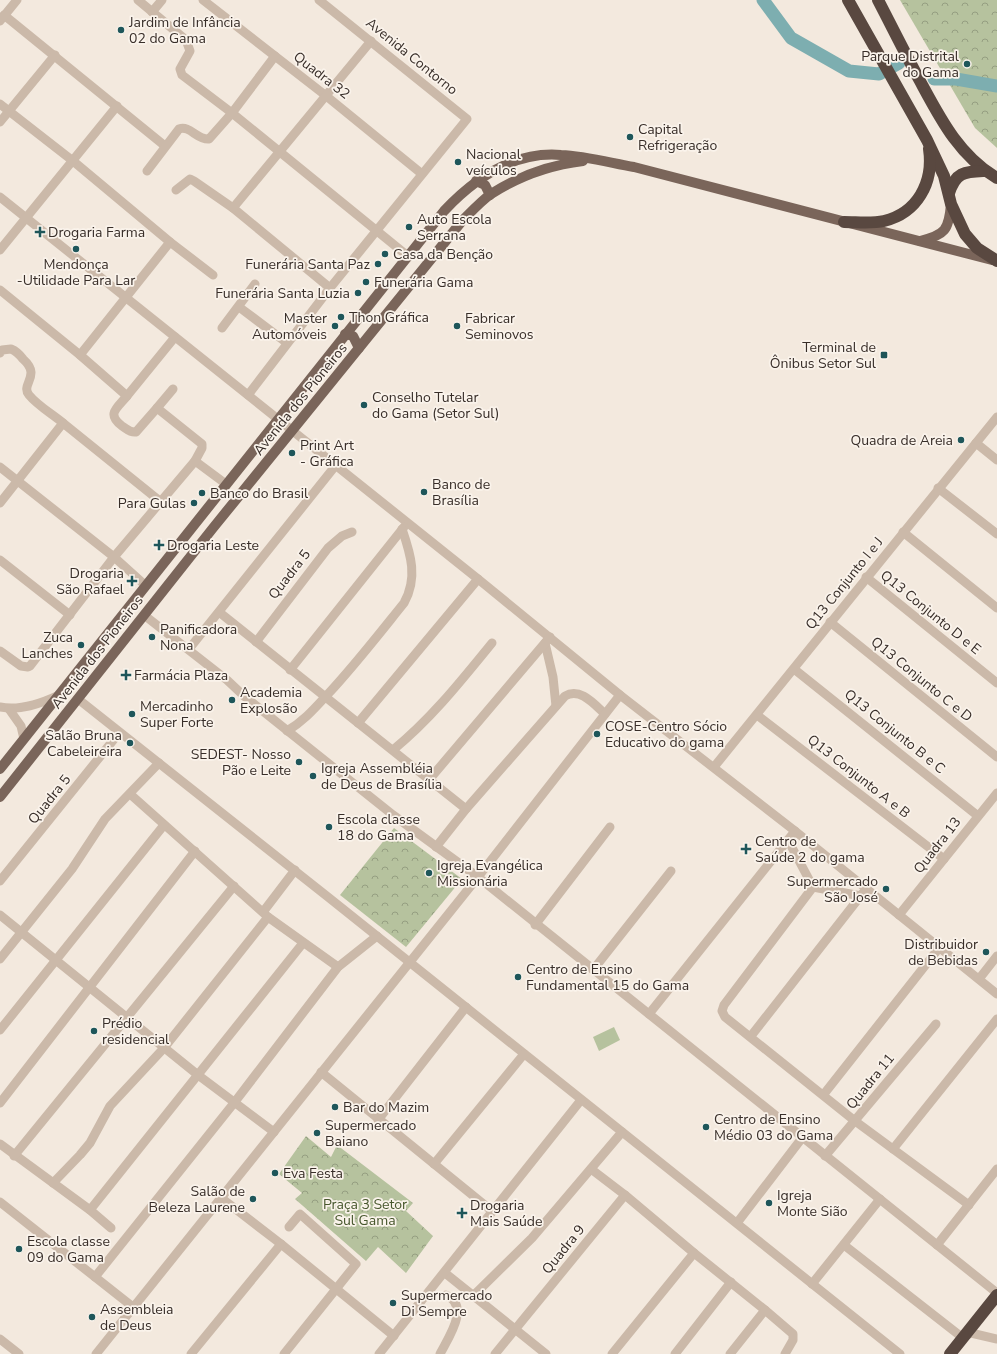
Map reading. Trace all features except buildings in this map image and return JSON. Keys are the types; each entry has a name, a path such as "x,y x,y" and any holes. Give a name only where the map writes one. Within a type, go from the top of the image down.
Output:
{"highway":[{"path":"848,0 927,140 942,172 950,198 965,234 977,248 995,261"},
{"path":"878,0 942,121 966,154 984,170 997,178"},
{"path":"844,222 882,222 901,215 911,208 922,194 928,177 930,155 927,140"},
{"path":"950,198 953,182 959,175 967,172 984,170"},
{"path":"950,1354 997,1294"}],"main road":[{"name":"Avenida dos Pioneiros","path":"2,766 345,334 444,211 460,194 476,180 496,169 533,155 561,154 591,160"},
{"path":"591,160 634,166 995,261"},
{"name":"Avenida dos Pioneiros","path":"0,797 213,528 462,221 490,195 524,176 557,165 591,160"},
{"path":"476,180 485,185 490,195"},
{"path":"919,241 935,237 947,228 949,221 950,198"},
{"path":"345,334 353,336 359,348"},
{"path":"198,519 202,524 213,528"},
{"path":"191,529 203,541"},
{"path":"32,728 40,731 43,737 42,744"}],"street":[{"path":"17,0 2,18 55,55 165,146"},
{"path":"138,0 186,40 190,51 180,69 182,75 232,113 409,256"},
{"path":"152,12 162,0"},
{"name":"Quadra 32","path":"203,0 325,95 422,174"},
{"name":"Avenida Contorno","path":"319,0 468,119 422,174"},
{"path":"233,208 371,41"},
{"path":"0,122 55,55"},
{"path":"147,171 179,129 182,128 201,138 209,139 232,113 275,56"},
{"path":"0,104 73,161 170,242 213,275"},
{"path":"0,250 117,106"},
{"path":"248,395 330,288 422,174"},
{"path":"176,190 190,179 194,181 233,208 330,288"},
{"path":"0,198 248,395 277,420 336,465 405,526 478,579 547,640 714,767 795,832 863,893 899,915 997,994"},
{"path":"80,355 170,242"},
{"path":"222,328 255,284"},
{"path":"0,290 80,355 127,396"},
{"path":"239,307 287,343"},
{"path":"173,389 136,432 130,432 115,421 113,415 114,411 175,337"},
{"path":"0,353 2,350 12,349 29,364 32,370 26,387 28,395 161,502"},
{"path":"0,651 21,666 28,667 114,557 195,461 202,448 202,444 157,408"},
{"name":"Q13 Conjunto I e J","path":"714,767 794,669 866,577 997,417"},
{"path":"0,503 63,422"},
{"path":"976,443 997,460"},
{"path":"195,461 226,484"},
{"path":"188,649 336,465"},
{"path":"0,467 114,557 145,584"},
{"path":"938,488 997,534"},
{"path":"290,670 405,526"},
{"path":"287,731 300,724 325,697 366,651 404,603 409,594 413,578 405,526"},
{"name":"Quadra 5","path":"256,642 328,548 342,536 352,532"},
{"path":"903,532 997,608"},
{"path":"0,560 70,615"},
{"name":"Q13 Conjunto D e E","path":"866,577 997,683"},
{"path":"358,723 478,579"},
{"path":"219,612 290,670 393,750 428,781 466,809"},
{"path":"144,615 188,649 287,731 436,847 478,877 535,925 649,1014 997,1294"},
{"name":"Q13 Conjunto C e D","path":"830,622 997,757"},
{"path":"547,640 556,706"},
{"path":"428,781 547,640"},
{"path":"393,750 413,734 434,712 492,644"},
{"name":"Q13 Conjunto B e C","path":"794,669 978,816"},
{"path":"436,847 466,809 565,696 570,693 576,693 593,703 605,714"},
{"path":"0,707 9,709 32,706 58,695"},
{"path":"96,1354 408,962 478,877 620,695"},
{"path":"78,699 900,1354"},
{"path":"9,709 21,726 24,739"},
{"name":"Q13 Conjunto A e B","path":"757,715 944,859"},
{"name":"Quadra 5","path":"0,881 119,733"},
{"path":"0,959 72,869 105,819 159,763"},
{"name":"Quadra 13","path":"899,915 997,793"},
{"path":"130,794 266,914 303,943 338,966"},
{"path":"0,1030 164,825"},
{"path":"535,925 610,827"},
{"path":"649,1014 795,832"},
{"path":"788,840 813,887"},
{"path":"0,1103 22,1073 90,989 195,851"},
{"path":"53,1183 90,1143 110,1106 164,1048 266,914 294,870"},
{"path":"593,970 671,871"},
{"path":"14,1156 234,886"},
{"path":"813,887 863,893"},
{"path":"813,887 724,1005 722,1011 725,1017 824,1094 855,1121 969,1205"},
{"path":"751,1036 863,893"},
{"path":"0,915 198,1075 274,1132"},
{"path":"95,1277 234,1103 338,966 377,936"},
{"path":"90,1210 303,943"},
{"path":"824,1094 940,948"},
{"path":"979,979 997,956"},
{"path":"378,1120 466,1007"},
{"path":"893,1150 997,1019"},
{"name":"Quadra 11","path":"825,1156 936,1024"},
{"path":"434,1164 524,1054"},
{"path":"321,1072 378,1120 492,1211"},
{"path":"379,1354 582,1100"},
{"path":"473,1296 536,1234 622,1132"},
{"path":"737,1223 802,1138"},
{"path":"0,1144 14,1156 90,1210 111,1228"},
{"path":"591,1169 625,1195 793,1334 793,1340 785,1354"},
{"path":"937,1245 997,1169"},
{"name":"Quadra 9","path":"495,1354 625,1195"},
{"path":"220,1197 281,1244 394,1336"},
{"path":"812,1284 880,1199"},
{"path":"0,1202 133,1306"},
{"path":"284,1354 356,1264 300,1214 289,1227"},
{"path":"191,1354 281,1244"},
{"path":"844,1245 964,1337 971,1333 997,1339"},
{"path":"612,1354 694,1253"},
{"path":"445,1273 546,1354"},
{"path":"675,1354 731,1282"},
{"path":"440,1354 457,1320 458,1309 452,1298 446,1295"},
{"path":"730,1354 765,1310"},
{"path":"0,1339 9,1351 19,1354"}],"green space":[{"name":"Parque Distrital do Gama","path":"900,0 997,0 997,148 975,128"},
{"path":"394,828 462,879 406,947 340,895"},
{"path":"614,1027 620,1040 599,1051 593,1037"},
{"name":"Praça 3 Setor Sul Gama","path":"306,1136 331,1157 337,1145 413,1203 406,1211 433,1236 406,1273 378,1247 366,1261 295,1199 302,1193 279,1174"},
{"path":"345,1196 360,1208 340,1233 325,1221"}],"waterway":[{"path":"763,0 791,38 849,71 879,74 899,63"},
{"path":"934,79 956,79 997,86"}],"place":[{"name":"Jardim de Infância 02 do Gama","path":"121,30"},
{"name":"Parque Distrital do Gama","path":"967,64"},
{"name":"Capital Refrigeração","path":"630,137"},
{"name":"Nacional veículos","path":"458,162"},
{"name":"Auto Escola Serrana","path":"409,227"},
{"name":"Drogaria Farma","path":"40,232"},
{"name":"Mendonça -Utilidade Para Lar","path":"76,249"},
{"name":"Casa da Benção","path":"385,254"},
{"name":"Funerária Santa Paz","path":"378,264"},
{"name":"Funerária Gama","path":"366,282"},
{"name":"Funerária Santa Luzia","path":"358,293"},
{"name":"Thon Gráfica","path":"341,317"},
{"name":"Master Automóveis","path":"335,326"},
{"name":"Fabricar Seminovos","path":"457,326"},
{"name":"Terminal de Ônibus Setor Sul","path":"884,355"},
{"name":"Conselho Tutelar do Gama (Setor Sul)","path":"364,405"},
{"name":"Quadra de Areia","path":"961,440"},
{"name":"Print Art - Gráfica","path":"292,453"},
{"name":"Banco de Brasília","path":"424,492"},
{"name":"Banco do Brasil","path":"202,493"},
{"name":"Para Gulas","path":"194,503"},
{"name":"Drogaria Leste","path":"159,545"},
{"name":"Drogaria São Rafael","path":"132,581"},
{"name":"Panificadora Nona","path":"152,637"},
{"name":"Zuca Lanches","path":"81,645"},
{"name":"Farmácia Plaza","path":"126,675"},
{"name":"Academia Explosão","path":"232,700"},
{"name":"Mercadinho Super Forte","path":"132,714"},
{"name":"COSE-Centro Sócio Educativo do gama","path":"597,734"},
{"name":"Salão Bruna Cabeleireira","path":"130,743"},
{"name":"SEDEST- Nosso Pão e Leite","path":"299,762"},
{"name":"Igreja Assembléia de Deus de Brasília","path":"313,776"},
{"name":"Escola classe 18 do Gama","path":"329,827"},
{"name":"Centro de Saúde 2 do gama","path":"746,849"},
{"name":"Igreja Evangélica Missionária","path":"429,873"},
{"name":"Supermercado São José","path":"886,889"},
{"name":"Distribuidor de Bebidas","path":"986,952"},
{"name":"Centro de Ensino Fundamental 15 do Gama","path":"518,977"},
{"name":"Prédio residencial","path":"94,1031"},
{"name":"Bar do Mazim","path":"335,1107"},
{"name":"Centro de Ensino Médio 03 do Gama","path":"706,1127"},
{"name":"Supermercado Baiano","path":"317,1133"},
{"name":"Eva Festa","path":"275,1173"},
{"name":"Salão de Beleza Laurene","path":"253,1199"},
{"name":"Igreja Monte Sião","path":"769,1203"},
{"name":"Drogaria Mais Saúde","path":"462,1213"},
{"name":"Escola classe 09 do Gama","path":"19,1249"},
{"name":"Supermercado Di Sempre","path":"393,1303"},
{"name":"Assembleia de Deus","path":"92,1317"}]}
